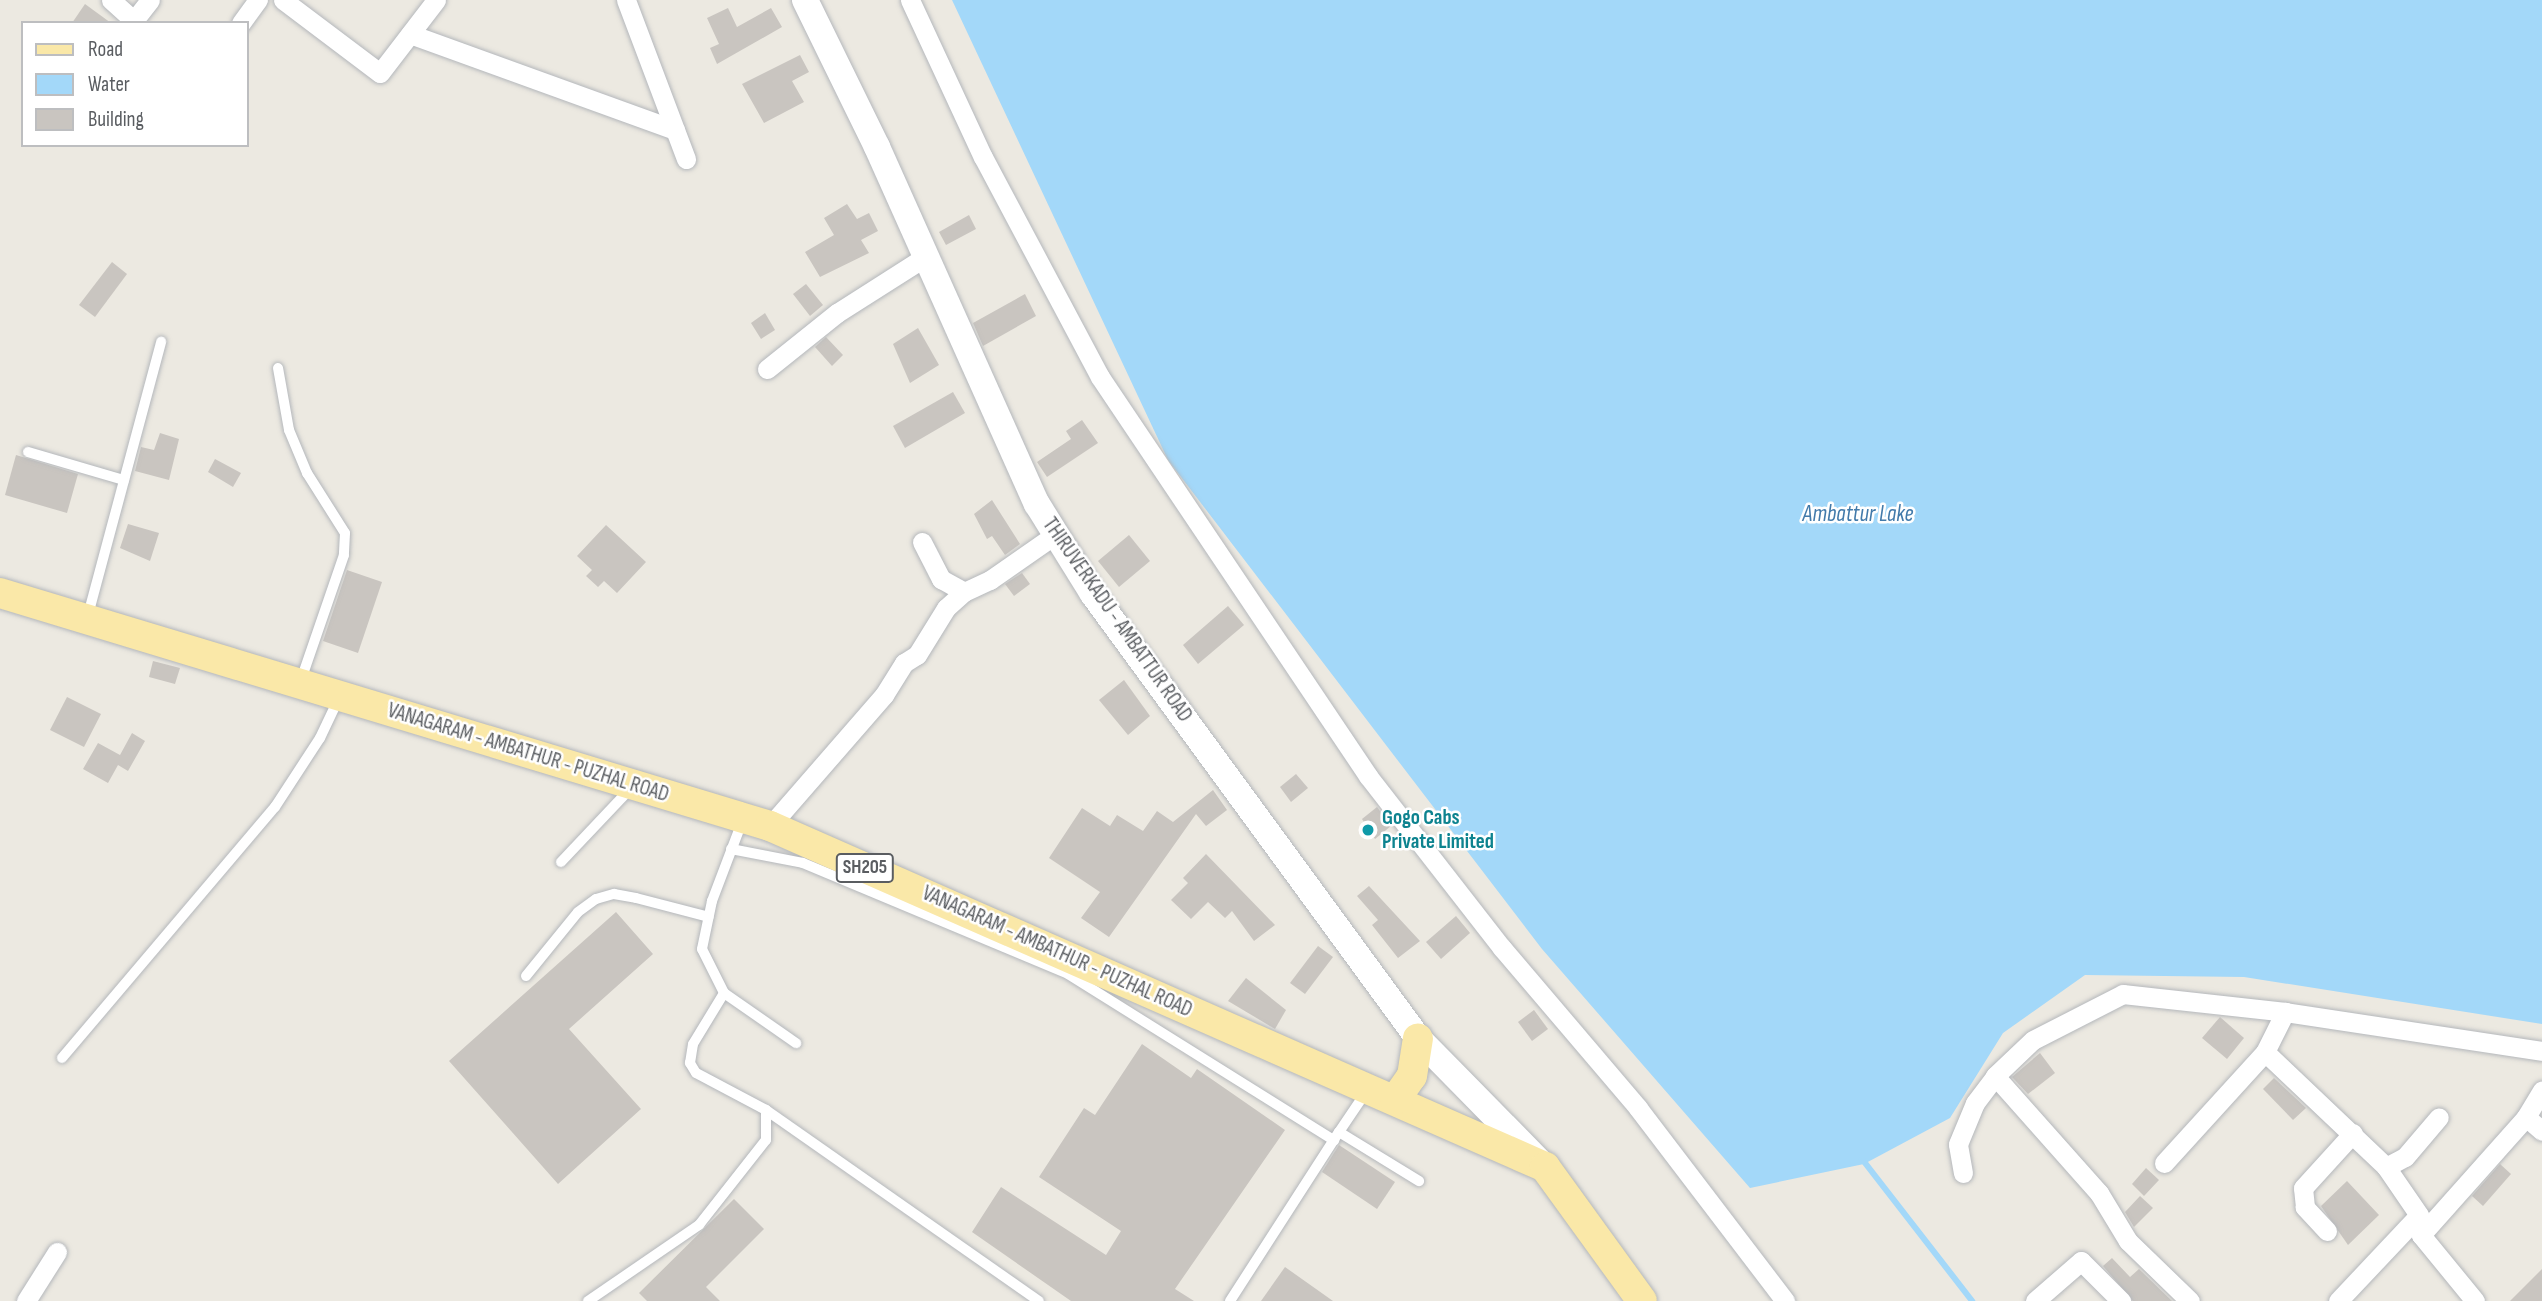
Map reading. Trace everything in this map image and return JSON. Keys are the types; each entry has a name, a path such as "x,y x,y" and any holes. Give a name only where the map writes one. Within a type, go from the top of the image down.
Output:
{"main road":[{"name":"THIRUVERKADU - AMBATTUR ROAD","path":"805,0 1004,433 1056,534 1093,594 1418,1038 1545,1167"},
{"name":"VANAGARAM - AMBATHUR - PUZHAL ROAD","path":"0,593 757,822 1545,1167"},
{"path":"1382,1094 1412,1076 1418,1038"},
{"path":"1545,1167 1642,1301"}],"street":[{"path":"111,0 132,21"},
{"path":"134,21 150,0"},
{"path":"242,21 258,0"},
{"path":"283,0 380,73 436,0"},
{"path":"626,0 686,159"},
{"path":"910,0 983,157 1100,377 1353,753 1502,948 1638,1108 1785,1301"},
{"path":"410,34 675,130"},
{"path":"767,369 837,313 925,257"},
{"path":"757,822 884,695 904,663 917,655 946,608 964,592 990,580 1056,534"},
{"path":"922,542 942,579 964,592"},
{"path":"1963,1173 1958,1144 1975,1103 1995,1076 2033,1040 2123,994 2285,1012 2542,1051"},
{"path":"2164,1163 2265,1052 2285,1012"},
{"path":"2265,1052 2386,1167 2419,1215 2421,1235 2475,1301"},
{"path":"1995,1076 2099,1193 2128,1241 2190,1301"},
{"path":"2421,1235 2526,1117 2542,1090"},
{"path":"2386,1167 2405,1157 2439,1117"},
{"path":"2526,1117 2542,1131"},
{"path":"2328,1230 2305,1207 2303,1188 2353,1133"},
{"path":"2338,1301 2419,1215"},
{"path":"26,1301 57,1252"},
{"path":"2035,1301 2081,1261 2121,1301"}],"lane":[{"path":"86,620 161,342"},
{"path":"278,368 289,430 307,473 345,533 344,555 299,684"},
{"path":"28,452 124,480"},
{"path":"62,1058 275,807 320,738 339,696"},
{"path":"561,862 634,785"},
{"path":"757,822 731,849 709,917 702,949 724,993 796,1043"},
{"path":"731,849 803,863 1068,974 1336,1136 1419,1181"},
{"path":"526,976 578,912 596,899 614,894 709,917"},
{"path":"724,993 693,1044 690,1063 696,1073 766,1110 925,1217 1039,1301"},
{"path":"1230,1301 1336,1136 1382,1094"},
{"path":"587,1301 699,1225 762,1149 769,1127 766,1110"}],"water":[{"name":"Ambattur Lake","path":"952,0 2542,0 2542,1024 2244,977 2085,975 2003,1033 1950,1118 1864,1164 1750,1188 1542,949 1168,460"}],"building":[{"path":"85,4 108,21 73,21"},
{"path":"728,8 737,27 771,8 782,27 717,64 710,48 719,44 707,18"},
{"path":"800,55 809,72 792,81 804,102 764,123 742,84"},
{"path":"847,204 857,219 869,213 878,231 861,240 869,253 820,277 805,252 834,235 824,218"},
{"path":"969,215 976,229 946,245 939,232"},
{"path":"112,262 127,274 95,317 79,305"},
{"path":"806,284 823,305 810,316 793,294"},
{"path":"1025,294 1036,316 983,346 973,323"},
{"path":"765,313 775,330 761,339 751,323"},
{"path":"918,328 939,365 910,383 893,344"},
{"path":"826,337 843,355 832,366 815,347"},
{"path":"953,392 965,413 905,448 893,426"},
{"path":"1082,420 1098,443 1047,477 1037,462 1071,439 1066,431"},
{"path":"160,433 179,439 169,480 135,471 141,447 154,450"},
{"path":"16,455 78,474 67,513 5,495"},
{"path":"215,459 241,473 233,487 208,472"},
{"path":"992,500 1020,544 1005,555 992,536 987,539 974,514"},
{"path":"128,524 159,533 150,561 120,548"},
{"path":"606,525 646,562 617,593 604,581 598,587 586,576 592,570 577,556"},
{"path":"1129,535 1150,561 1119,587 1098,561"},
{"path":"347,570 382,582 358,653 323,641"},
{"path":"1022,573 1030,584 1014,596 1005,584"},
{"path":"1228,606 1244,625 1198,664 1183,645"},
{"path":"153,661 180,668 175,684 149,677"},
{"path":"1124,680 1150,716 1128,735 1099,700"},
{"path":"67,697 101,714 84,747 50,730"},
{"path":"132,733 145,741 128,771 118,765 108,783 83,769 98,743 120,755"},
{"path":"1296,774 1308,788 1291,802 1280,787"},
{"path":"1213,790 1227,810 1206,826 1196,814 1109,937 1081,918 1100,892 1049,858 1082,808 1110,826 1117,815 1143,831 1157,811 1173,822"},
{"path":"1377,807 1391,826 1375,839 1362,819"},
{"path":"1206,854 1275,925 1254,941 1232,911 1225,918 1208,902 1191,919 1171,900 1188,883 1183,878"},
{"path":"1369,886 1420,941 1398,958 1372,925 1378,920 1357,896"},
{"path":"616,912 653,954 569,1029 641,1109 558,1184 449,1061"},
{"path":"1456,916 1470,933 1441,959 1426,942"},
{"path":"1318,946 1333,957 1305,994 1290,983"},
{"path":"1246,978 1286,1010 1275,1029 1228,1001"},
{"path":"1534,1010 1548,1029 1532,1041 1518,1022"},
{"path":"2220,1017 2244,1038 2227,1059 2202,1038"},
{"path":"1142,1044 1191,1078 1197,1069 1285,1130 1175,1289 1194,1301 1071,1301 972,1232 1001,1187 1106,1255 1121,1231 1039,1177 1084,1108 1095,1115"},
{"path":"2040,1053 2055,1073 2028,1094 2012,1077"},
{"path":"2274,1078 2306,1108 2293,1120 2263,1089"},
{"path":"1339,1145 1395,1182 1377,1209 1322,1172"},
{"path":"2500,1164 2511,1174 2483,1206 2472,1196"},
{"path":"2146,1168 2159,1180 2144,1196 2132,1184"},
{"path":"2347,1181 2379,1215 2348,1245 2321,1206"},
{"path":"2140,1196 2153,1208 2134,1227 2125,1212"},
{"path":"734,1199 764,1229 706,1287 720,1301 647,1301 639,1293"},
{"path":"2112,1258 2130,1277 2139,1269 2172,1301 2133,1301 2103,1266"},
{"path":"1285,1267 1333,1301 1261,1301"},
{"path":"2542,1269 2542,1301 2510,1301"}],"waterway":[{"path":"1862,1159 1972,1301"}],"place":[{"name":"Gogo Cabs Private Limited","path":"1368,830"}]}
